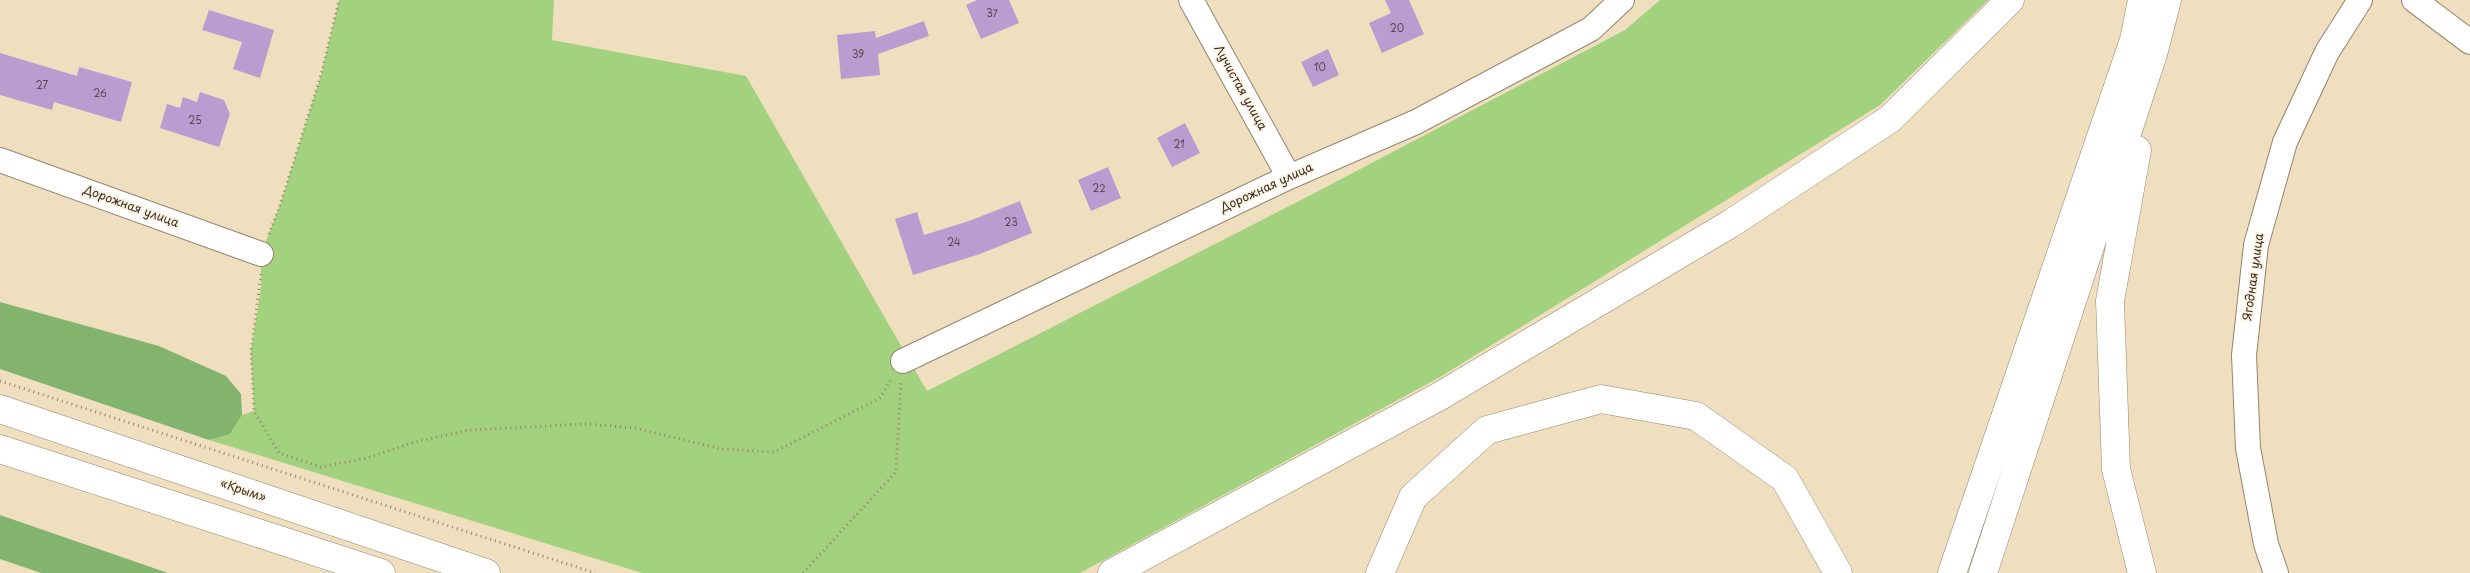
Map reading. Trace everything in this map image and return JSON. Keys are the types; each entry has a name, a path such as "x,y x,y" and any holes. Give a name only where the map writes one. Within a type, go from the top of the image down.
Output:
{"main road":[{"path":"1112,573 1440,396 1730,224 1890,119 2010,0"},
{"path":"1952,573 2134,40 2142,0"},
{"path":"1983,573 2153,54 2167,0"},
{"path":"2142,573 2116,469 2110,301 2153,54"},
{"path":"1380,573 1413,497 1487,430 1600,399 1696,416 1785,479 1838,573"},
{"name":"«Крым»","path":"0,409 486,573"},
{"path":"0,448 381,573"}],"street":[{"name":"Лучистая улица","path":"1191,0 1289,177"},
{"name":"Дорожная улица","path":"903,361 1289,177 1416,122 1591,29 1622,0"},
{"name":"Ягодная улица","path":"2276,573 2266,544 2248,448 2244,355 2256,245 2285,142 2326,52 2360,0"},
{"path":"2414,0 2470,42"},
{"name":"Дорожная улица","path":"0,160 261,254"}],"path":[{"path":"339,0 318,84 280,205 261,254 261,287 251,351 254,411 279,453 322,467 367,458 415,442 468,430 587,424 635,428 722,449 774,452 880,398 903,361"},
{"path":"802,573 896,472 903,361"},
{"path":"0,381 595,573"}],"green space":[{"path":"339,0 554,0 552,40 746,76 927,391 1305,198 1625,30 1660,0 1988,0 1880,105 1440,377 1080,573 642,573 209,440 230,434 242,415 254,411 251,351 261,287 261,254 280,205 321,75"},
{"path":"0,302 159,346 226,376 241,394 242,415 230,434 209,440 0,369"},
{"path":"0,515 168,573 41,573 0,559"}],"building":[{"path":"977,0 1009,0 1019,23 981,39 966,5"},
{"path":"1385,0 1409,0 1424,34 1382,53 1369,23 1391,13"},
{"path":"209,10 274,30 260,78 233,69 242,42 202,30"},
{"path":"924,21 929,36 878,54 880,75 841,79 837,35 875,31 876,38"},
{"path":"1328,49 1339,75 1313,87 1301,62"},
{"path":"0,53 77,76 79,67 132,82 121,122 54,102 52,110 0,95"},
{"path":"200,92 224,100 230,114 219,147 160,128 167,104 180,108 183,97 197,102"},
{"path":"1185,123 1200,153 1172,167 1157,138"},
{"path":"1108,167 1121,198 1091,211 1078,180"},
{"path":"1020,201 1032,233 980,254 913,275 895,219 917,212 924,235 969,221"}]}
